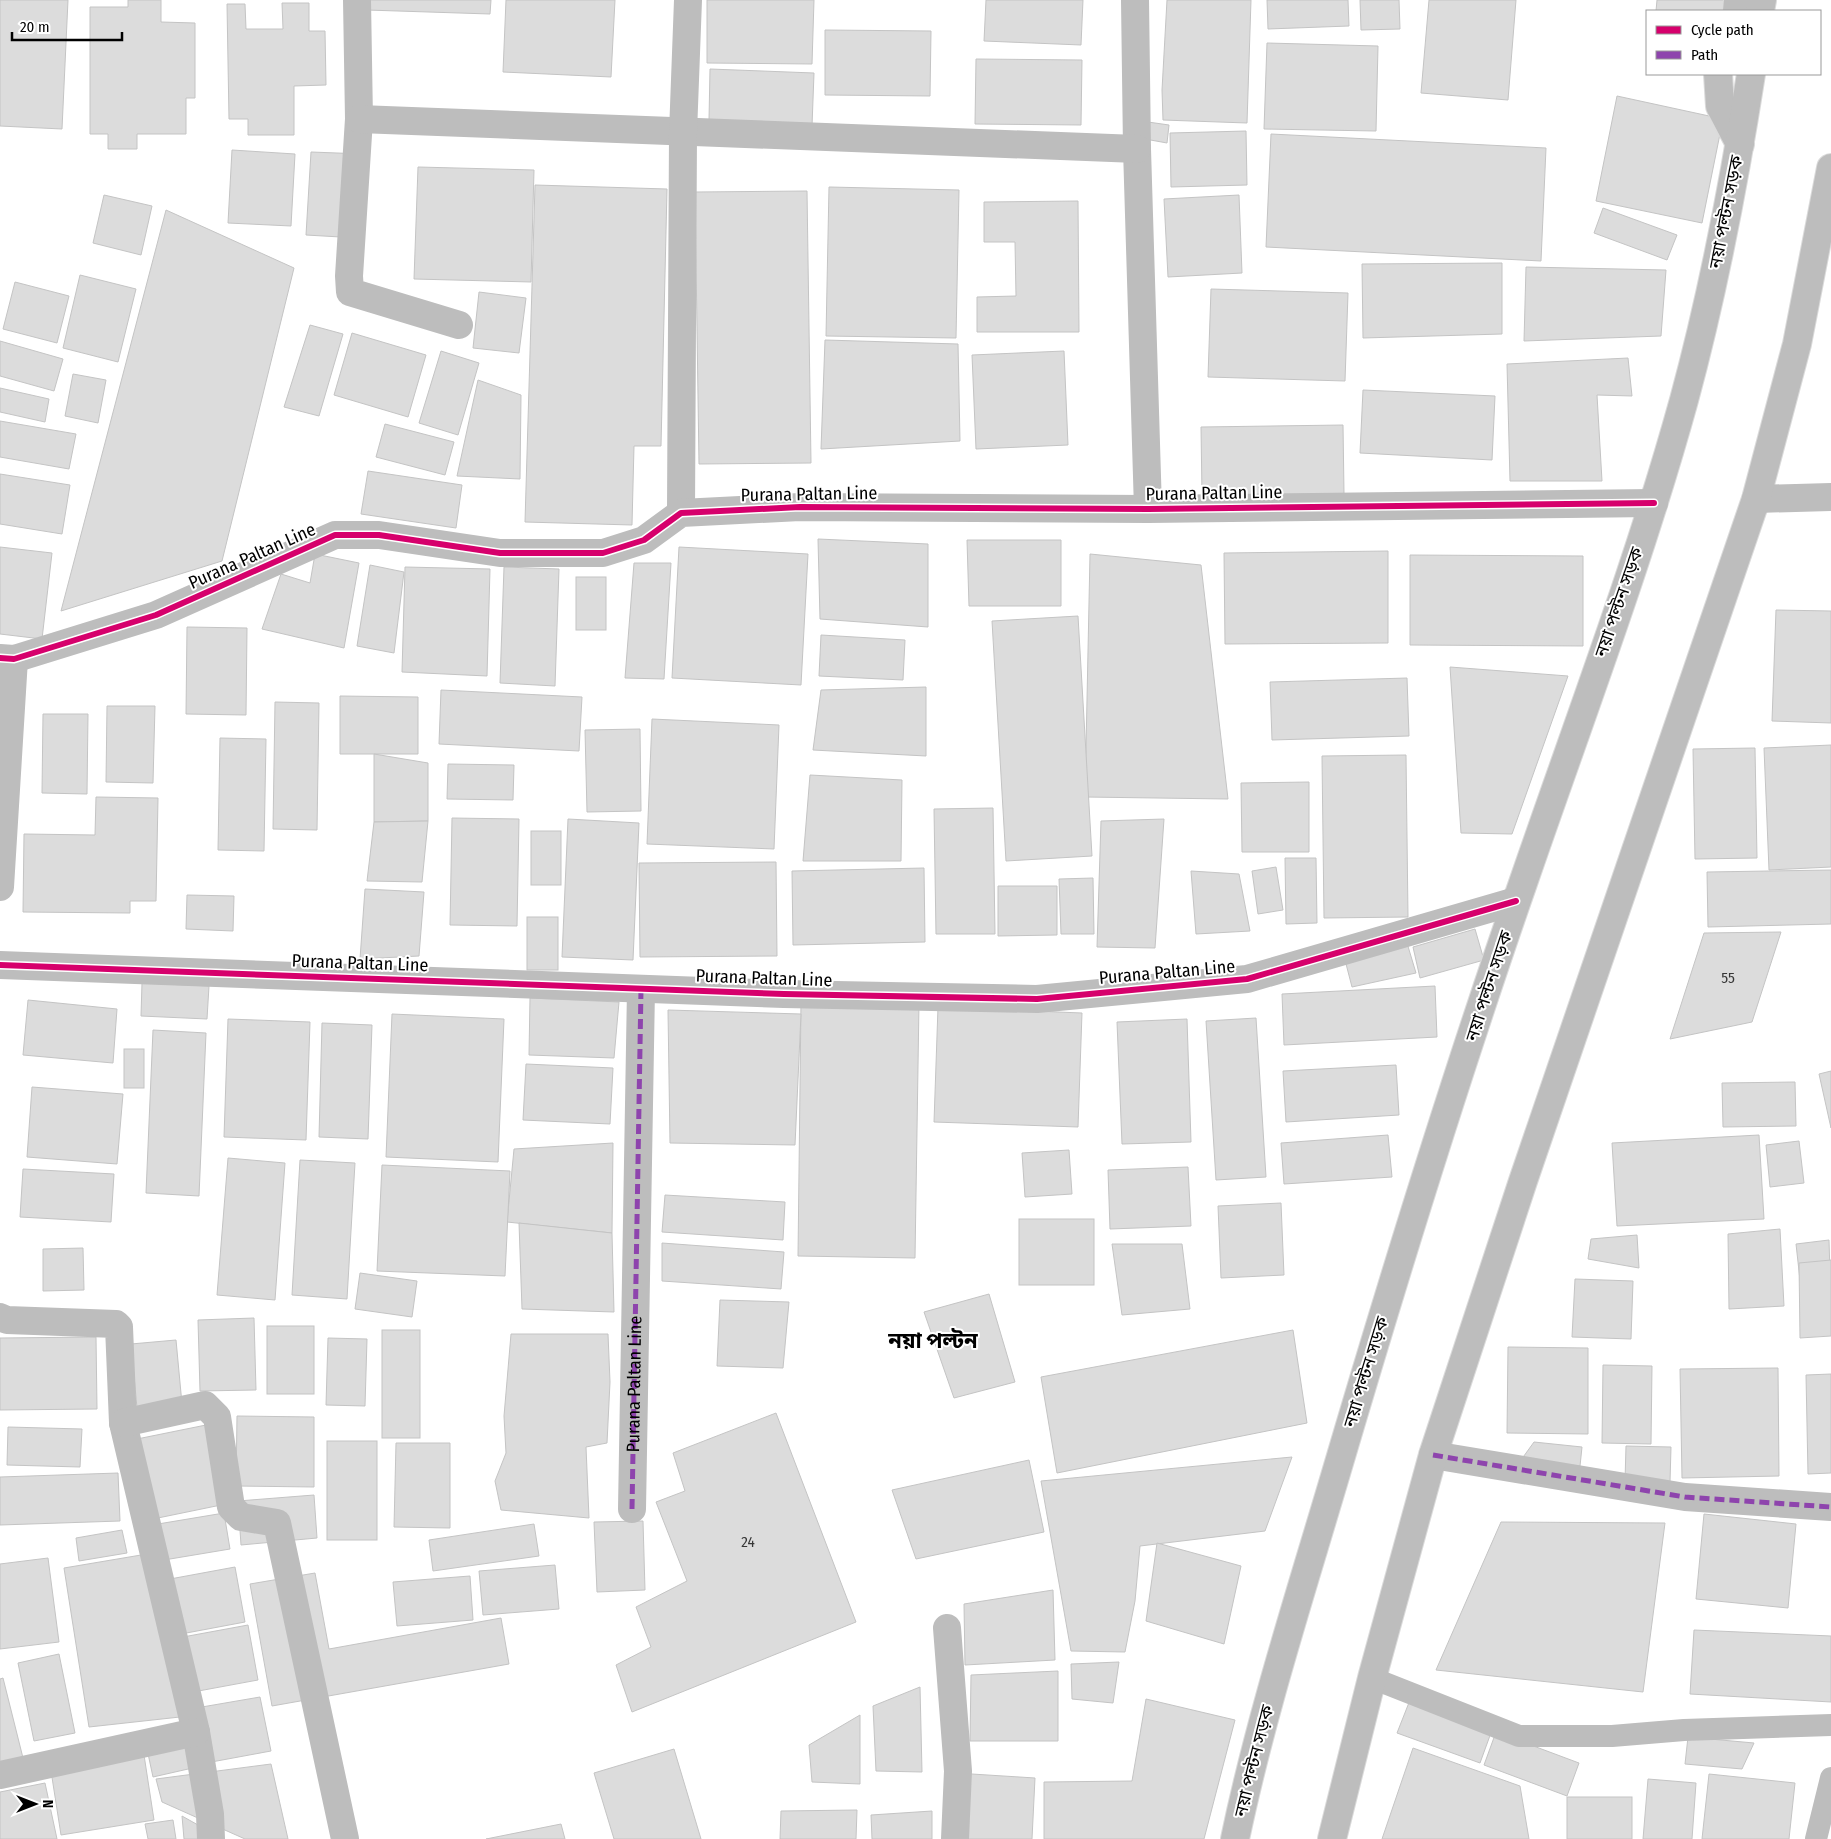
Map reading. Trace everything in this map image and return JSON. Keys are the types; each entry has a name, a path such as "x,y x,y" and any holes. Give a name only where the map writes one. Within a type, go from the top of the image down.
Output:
{"street":[{"path":"357,0 359,119 349,276 350,292 459,325"},
{"path":"681,513 683,132 688,0"},
{"path":"1135,0 1137,149 1148,510"},
{"path":"1718,75 1720,106 1740,144"},
{"name":"নয়া পল্টন সড়ক","path":"1234,1839 1278,1667 1379,1328 1516,901 1654,503 1685,398 1713,277 1740,144 1751,75"},
{"path":"359,119 1137,149"},
{"path":"1332,1839 1372,1678 1433,1455 1530,1162 1756,499 1797,344 1831,168"},
{"path":"1756,499 1831,498"},
{"name":"Purana Paltan Line","path":"0,887 7,659 156,615 335,535 379,535 500,552 603,553 644,540 681,513 800,507 1148,510 1654,503"},
{"name":"Purana Paltan Line","path":"0,965 641,989 1036,999 1247,979 1516,901"},
{"name":"Purana Paltan Line","path":"632,1509 641,989"},
{"path":"0,1316 8,1320 116,1324 119,1327 123,1423 196,1732 210,1814 211,1839"},
{"path":"123,1423 205,1405 217,1417 231,1507 241,1517 277,1523 345,1839"},
{"path":"1433,1455 1685,1497 1831,1507"},
{"path":"947,1628 958,1771 955,1839"},
{"path":"0,1775 196,1732"}],"lane":[{"path":"1372,1678 1520,1736 1612,1736 1684,1730 1831,1725"},
{"path":"1816,1839 1831,1778"}],"building":[{"path":"0,0 68,0 62,129 0,126"},
{"path":"128,0 161,0 161,22 195,23 195,98 186,98 186,134 137,134 137,149 108,149 108,134 90,134 90,7 128,7"},
{"path":"367,0 491,0 490,14 367,10"},
{"path":"506,0 615,0 611,77 503,72"},
{"path":"707,0 814,0 812,64 707,63"},
{"path":"986,0 1083,0 1081,45 984,41"},
{"path":"1167,0 1251,0 1247,123 1163,120 1162,90"},
{"path":"1267,0 1348,0 1349,26 1268,29"},
{"path":"1360,0 1399,0 1400,29 1361,30"},
{"path":"1429,0 1516,0 1508,100 1421,93"},
{"path":"1657,0 1735,0 1734,10 1656,10"},
{"path":"282,3 309,3 309,31 325,31 326,85 294,86 294,135 248,135 248,119 229,119 227,4 245,4 246,29 283,29"},
{"path":"825,30 931,31 930,96 825,95"},
{"path":"1267,43 1378,46 1376,131 1264,129"},
{"path":"976,59 1082,60 1081,125 975,124"},
{"path":"710,69 814,73 812,126 709,120"},
{"path":"1617,96 1723,119 1702,223 1596,201"},
{"path":"1148,122 1169,125 1167,143 1145,139"},
{"path":"1246,131 1247,185 1171,187 1170,133"},
{"path":"1271,134 1546,148 1541,261 1266,247"},
{"path":"232,150 295,154 291,226 228,223"},
{"path":"311,152 363,154 358,238 306,235"},
{"path":"418,167 534,170 531,282 414,279"},
{"path":"535,185 667,189 661,446 634,446 632,525 525,522"},
{"path":"829,187 959,190 956,338 826,336"},
{"path":"807,191 811,463 699,464 695,192"},
{"path":"104,195 152,206 141,255 93,243"},
{"path":"1239,195 1242,273 1168,277 1164,199"},
{"path":"1078,201 1079,332 977,332 977,297 1016,296 1015,242 984,242 984,202"},
{"path":"1603,208 1677,235 1667,260 1594,233"},
{"path":"166,210 294,268 222,561 61,611"},
{"path":"1502,263 1502,334 1363,338 1362,264"},
{"path":"1526,267 1666,270 1661,336 1524,341"},
{"path":"80,275 136,289 118,362 63,348"},
{"path":"15,282 69,296 57,343 3,329"},
{"path":"1211,289 1348,293 1345,381 1208,377"},
{"path":"479,292 526,298 519,353 473,348"},
{"path":"310,325 343,334 319,416 284,407"},
{"path":"352,333 426,355 408,417 334,395"},
{"path":"825,340 958,344 960,441 821,449"},
{"path":"0,341 63,359 54,391 0,376"},
{"path":"441,351 479,363 458,435 419,423"},
{"path":"1064,351 1068,445 976,449 972,355"},
{"path":"1628,358 1632,396 1597,395 1602,481 1510,481 1507,364"},
{"path":"73,374 106,380 98,423 65,416"},
{"path":"478,380 521,395 520,479 457,476"},
{"path":"0,388 49,399 45,422 0,412"},
{"path":"1363,390 1495,396 1492,460 1360,453"},
{"path":"0,421 76,434 69,469 0,457"},
{"path":"385,424 454,442 445,475 376,457"},
{"path":"1343,425 1344,494 1202,495 1201,427"},
{"path":"368,471 462,485 456,528 361,514"},
{"path":"0,474 70,485 62,534 0,524"},
{"path":"818,539 928,544 928,627 820,619"},
{"path":"967,540 1061,540 1061,606 969,606"},
{"path":"0,547 52,553 42,639 0,634"},
{"path":"679,547 808,554 801,685 672,678"},
{"path":"1388,551 1388,643 1225,644 1224,553"},
{"path":"315,554 359,563 344,648 262,629 281,574 310,583"},
{"path":"1090,554 1201,565 1228,799 1085,797"},
{"path":"1410,555 1583,556 1583,646 1410,645"},
{"path":"634,563 671,563 664,679 625,678"},
{"path":"370,565 404,572 394,653 357,646"},
{"path":"405,567 490,569 487,676 402,672"},
{"path":"504,567 559,569 555,686 500,683"},
{"path":"576,577 606,577 606,630 576,630"},
{"path":"1776,610 1831,611 1831,723 1772,721"},
{"path":"1078,616 1092,856 1006,861 992,621"},
{"path":"187,627 247,628 246,715 186,714"},
{"path":"821,635 905,640 903,680 819,676"},
{"path":"1450,667 1568,676 1512,834 1461,833"},
{"path":"1407,678 1409,736 1272,740 1270,682"},
{"path":"926,687 926,756 813,750 821,690"},
{"path":"441,690 582,697 579,751 439,744"},
{"path":"340,696 418,697 418,754 340,754"},
{"path":"275,702 319,703 317,830 273,829"},
{"path":"107,706 155,706 153,783 106,782"},
{"path":"43,714 88,714 87,794 42,793"},
{"path":"652,719 779,725 774,849 647,844"},
{"path":"640,729 641,811 587,812 585,730"},
{"path":"220,738 266,739 264,851 218,850"},
{"path":"1831,745 1831,867 1769,870 1764,748"},
{"path":"1755,748 1757,858 1695,859 1693,749"},
{"path":"374,754 428,763 428,821 374,822"},
{"path":"1406,755 1408,917 1324,918 1322,756"},
{"path":"448,764 514,765 513,800 447,799"},
{"path":"810,775 902,780 901,861 803,861"},
{"path":"1309,782 1309,852 1242,852 1241,783"},
{"path":"96,797 158,798 156,901 130,901 130,913 23,912 24,834 95,835"},
{"path":"993,808 995,934 936,934 934,809"},
{"path":"452,818 519,819 517,926 450,925"},
{"path":"568,819 639,823 633,960 562,957"},
{"path":"1164,819 1155,948 1097,947 1101,821"},
{"path":"428,821 422,882 367,881 374,822"},
{"path":"531,831 561,831 561,885 531,885"},
{"path":"1285,858 1316,858 1317,923 1286,924"},
{"path":"776,862 777,956 640,957 639,863"},
{"path":"1276,867 1283,910 1258,914 1252,871"},
{"path":"924,868 925,942 793,945 792,871"},
{"path":"1831,870 1831,924 1708,927 1707,872"},
{"path":"1191,871 1239,874 1250,931 1196,934"},
{"path":"1093,878 1094,934 1061,934 1059,879"},
{"path":"998,886 1057,886 1057,935 998,936"},
{"path":"365,889 424,892 419,956 360,959"},
{"path":"187,895 234,896 233,931 186,929"},
{"path":"527,917 558,917 558,970 527,970"},
{"path":"1475,929 1484,960 1420,978 1413,947"},
{"path":"1781,932 1752,1022 1670,1039 1704,933"},
{"path":"1407,943 1416,973 1352,987 1345,960"},
{"path":"142,983 209,986 207,1019 141,1016"},
{"path":"1435,986 1437,1037 1284,1045 1282,994"},
{"path":"530,998 619,1002 614,1058 529,1055"},
{"path":"28,1000 117,1009 113,1063 23,1055"},
{"path":"801,1002 919,1003 915,1258 798,1256"},
{"path":"938,1007 1082,1013 1078,1127 934,1122"},
{"path":"668,1010 801,1014 795,1145 670,1143"},
{"path":"392,1014 504,1019 498,1162 386,1157"},
{"path":"1256,1018 1266,1177 1216,1180 1206,1021"},
{"path":"228,1019 310,1022 306,1140 224,1137"},
{"path":"1187,1019 1191,1142 1122,1144 1117,1022"},
{"path":"322,1023 372,1025 368,1139 319,1137"},
{"path":"153,1030 206,1033 199,1196 146,1193"},
{"path":"124,1049 144,1049 144,1088 124,1088"},
{"path":"526,1064 613,1068 610,1124 523,1120"},
{"path":"1396,1065 1399,1115 1286,1122 1283,1071"},
{"path":"1831,1071 1831,1128 1819,1074"},
{"path":"1795,1082 1796,1126 1723,1127 1722,1083"},
{"path":"32,1087 123,1094 117,1164 27,1157"},
{"path":"1388,1135 1392,1177 1284,1184 1281,1143"},
{"path":"1759,1135 1764,1219 1617,1226 1612,1143"},
{"path":"1799,1141 1804,1183 1770,1187 1766,1145"},
{"path":"613,1143 612,1233 507,1222 514,1149"},
{"path":"1069,1150 1072,1194 1025,1197 1022,1153"},
{"path":"228,1158 285,1163 275,1300 217,1295"},
{"path":"300,1160 355,1163 347,1299 292,1295"},
{"path":"382,1165 510,1171 505,1276 377,1271"},
{"path":"1188,1167 1191,1226 1110,1229 1108,1170"},
{"path":"23,1169 114,1174 111,1222 20,1217"},
{"path":"665,1195 785,1202 783,1240 662,1232"},
{"path":"1281,1203 1284,1275 1221,1278 1218,1206"},
{"path":"1019,1219 1094,1219 1094,1285 1019,1285"},
{"path":"519,1223 612,1233 614,1312 522,1309"},
{"path":"1780,1229 1784,1306 1729,1309 1728,1234"},
{"path":"1637,1235 1639,1268 1588,1259 1591,1239"},
{"path":"1829,1240 1831,1305 1803,1307 1796,1244"},
{"path":"662,1243 784,1252 781,1289 662,1281"},
{"path":"1112,1244 1182,1244 1190,1309 1122,1315"},
{"path":"83,1248 84,1290 43,1291 43,1249"},
{"path":"1831,1260 1831,1336 1800,1338 1799,1263"},
{"path":"360,1273 417,1281 412,1317 355,1309"},
{"path":"1575,1279 1633,1281 1631,1339 1572,1337"},
{"path":"989,1294 1015,1382 954,1398 924,1312"},
{"path":"720,1300 789,1302 783,1368 717,1366"},
{"path":"254,1318 256,1390 200,1391 198,1320"},
{"path":"267,1326 314,1326 314,1394 267,1394"},
{"path":"382,1330 420,1330 420,1438 382,1438"},
{"path":"1293,1330 1307,1423 1057,1473 1041,1377"},
{"path":"511,1334 608,1334 610,1382 607,1443 586,1447 589,1518 501,1510 495,1481 506,1453 504,1416"},
{"path":"96,1337 97,1409 0,1410 0,1338"},
{"path":"328,1338 367,1339 365,1406 326,1405"},
{"path":"176,1340 182,1404 137,1408 131,1344"},
{"path":"1508,1347 1588,1348 1588,1434 1507,1433"},
{"path":"1603,1365 1652,1366 1651,1444 1602,1443"},
{"path":"1778,1368 1779,1476 1682,1478 1680,1369"},
{"path":"1831,1374 1831,1473 1808,1474 1806,1375"},
{"path":"776,1413 856,1622 632,1712 616,1665 651,1647 636,1607 687,1581 656,1502 685,1491 673,1453"},
{"path":"237,1416 314,1417 314,1487 236,1486"},
{"path":"206,1425 221,1505 153,1519 137,1439"},
{"path":"8,1427 82,1429 80,1467 7,1465"},
{"path":"327,1441 377,1441 377,1540 327,1540"},
{"path":"1534,1442 1582,1447 1580,1466 1521,1460"},
{"path":"396,1443 450,1443 450,1528 394,1527"},
{"path":"1626,1446 1671,1447 1670,1482 1625,1481"},
{"path":"1292,1457 1265,1531 1140,1546 1135,1601 1125,1652 1071,1651 1041,1481"},
{"path":"1029,1460 1044,1532 916,1559 892,1490"},
{"path":"118,1473 120,1521 0,1525 0,1477"},
{"path":"314,1495 317,1538 241,1545 238,1501"},
{"path":"224,1513 230,1549 158,1561 152,1525"},
{"path":"1704,1514 1796,1524 1788,1608 1696,1599"},
{"path":"643,1521 645,1590 597,1592 594,1522"},
{"path":"1501,1522 1665,1523 1643,1692 1436,1670"},
{"path":"534,1524 539,1556 433,1571 429,1540"},
{"path":"122,1530 127,1553 79,1561 76,1538"},
{"path":"1157,1543 1241,1566 1224,1644 1146,1621"},
{"path":"147,1554 180,1717 89,1727 64,1568"},
{"path":"48,1558 59,1642 0,1649 0,1564"},
{"path":"555,1565 559,1609 483,1615 479,1571"},
{"path":"235,1567 245,1622 181,1634 170,1579"},
{"path":"315,1573 329,1649 501,1618 509,1664 272,1706 250,1584"},
{"path":"470,1576 473,1620 397,1626 393,1582"},
{"path":"1053,1590 1055,1660 965,1665 964,1604"},
{"path":"248,1625 258,1680 193,1692 183,1637"},
{"path":"1694,1630 1831,1636 1831,1702 1690,1694"},
{"path":"59,1654 75,1733 34,1741 18,1663"},
{"path":"1119,1662 1113,1703 1072,1699 1071,1664"},
{"path":"1058,1671 1058,1741 970,1741 971,1675"},
{"path":"3,1678 24,1762 0,1767 0,1679"},
{"path":"920,1687 922,1772 876,1771 873,1706"},
{"path":"260,1697 271,1751 206,1763 196,1708"},
{"path":"1146,1699 1235,1720 1204,1839 1044,1839 1044,1782 1132,1781"},
{"path":"1410,1700 1492,1730 1480,1763 1397,1733"},
{"path":"860,1715 860,1784 812,1782 809,1745"},
{"path":"1496,1732 1579,1763 1567,1796 1484,1765"},
{"path":"1688,1737 1754,1743 1742,1769 1685,1764"},
{"path":"191,1739 197,1767 153,1777 147,1749"},
{"path":"1413,1748 1520,1786 1529,1839 1382,1839"},
{"path":"674,1749 701,1839 614,1839 594,1773"},
{"path":"144,1755 154,1820 61,1835 51,1771"},
{"path":"271,1764 288,1839 245,1839 162,1802 156,1779"},
{"path":"956,1773 1035,1778 1032,1839 952,1839"},
{"path":"1709,1774 1795,1783 1789,1839 1702,1839"},
{"path":"1648,1779 1696,1783 1692,1839 1643,1839"},
{"path":"45,1783 57,1839 0,1839 0,1792"},
{"path":"1567,1797 1632,1797 1632,1839 1567,1839"},
{"path":"857,1810 856,1839 780,1839 781,1811"},
{"path":"932,1811 932,1839 872,1839 871,1815"},
{"path":"182,1816 223,1839 184,1839"},
{"path":"173,1820 176,1839 148,1839 145,1824"},
{"path":"561,1824 565,1839 486,1839"}],"marked path":[{"path":"632,1509 641,989"},
{"path":"1433,1455 1685,1497 1831,1507"}],"cycle path":[{"path":"0,658 14,659 156,615 335,535 379,535 500,553 603,553 644,540 681,513 800,507 1148,509 1654,503"},
{"path":"0,965 784,994 1037,999 1247,979 1516,901"}],"district":[{"name":"নয়া পল্টন","path":"933,1340"}]}
